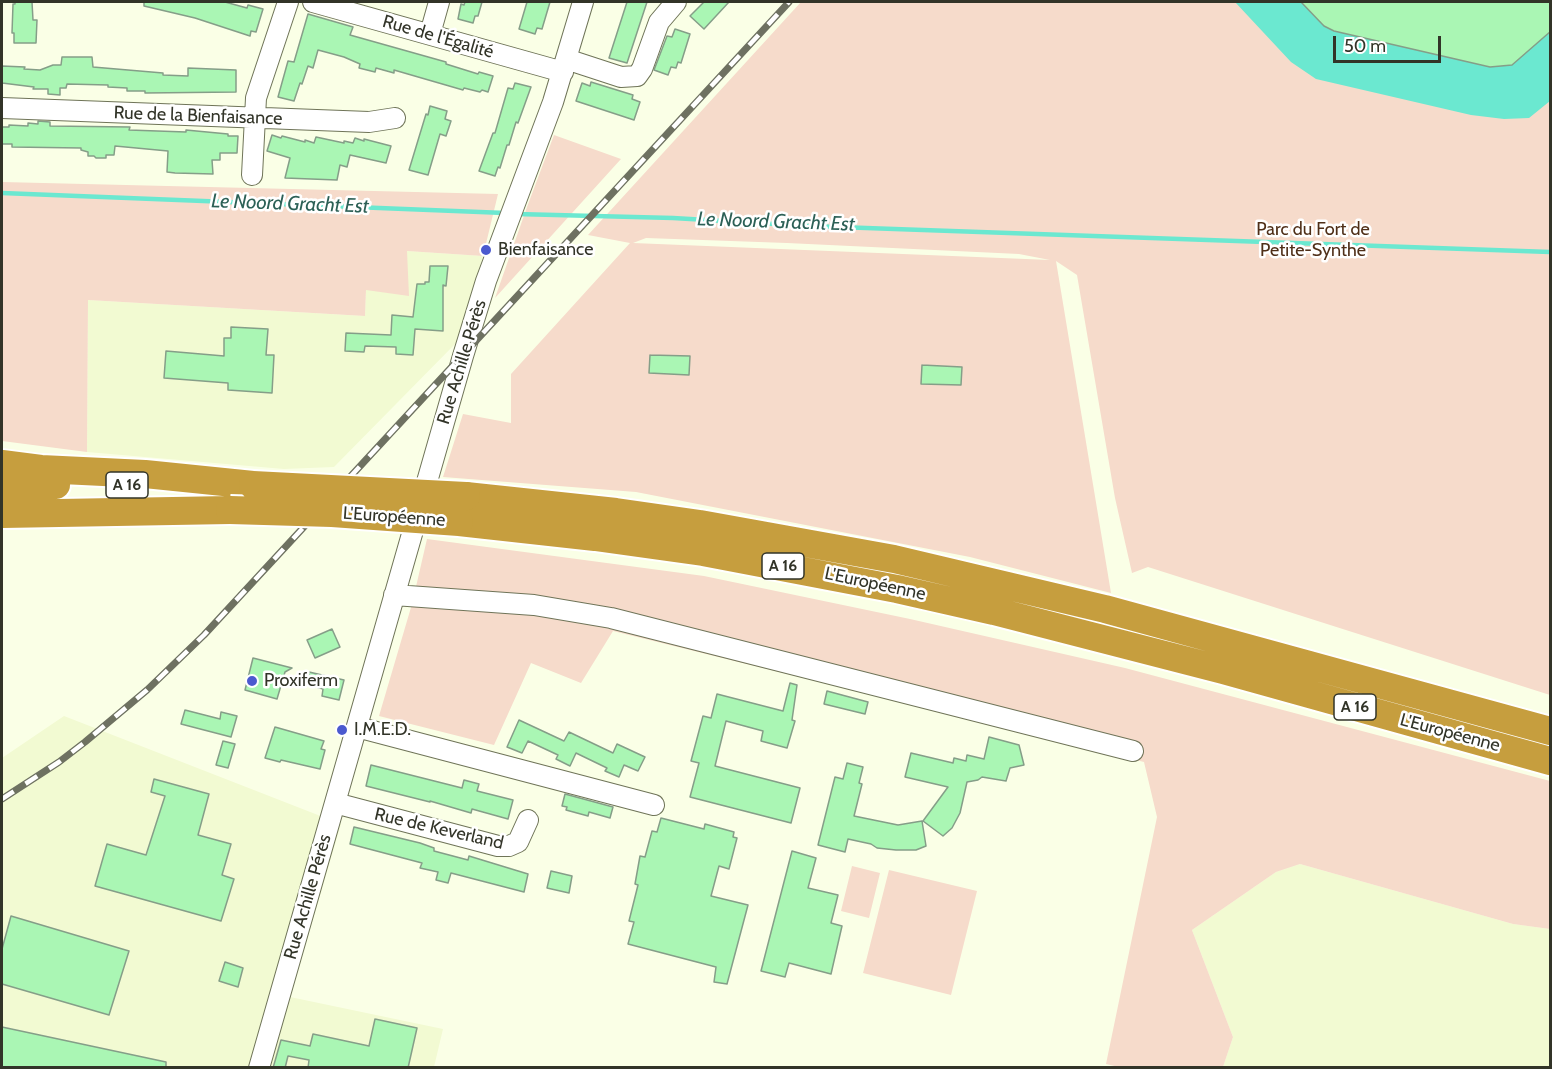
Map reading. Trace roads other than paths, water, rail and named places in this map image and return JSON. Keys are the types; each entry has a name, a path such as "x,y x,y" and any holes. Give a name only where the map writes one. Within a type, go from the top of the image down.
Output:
{"highway":[{"path":"2,464 253,485"},
{"name":"L'Européenne","path":"2,487 253,485 463,509 623,541 786,567 959,603 1160,653 1551,761"},
{"name":"L'Européenne","path":"2,514 230,510 332,513 463,509 616,512 784,538 939,569 1166,625 1551,731"},
{"path":"2,519 41,513"}],"street":[{"path":"252,175 257,92 288,2"},
{"name":"Rue de l'Égalité","path":"313,2 430,34 621,77 637,76 642,69 659,22 676,2"},
{"path":"430,34 439,2"},
{"name":"Rue Achille Pérès","path":"259,1068 463,356 486,281 565,65 583,2"},
{"name":"Rue de la Bienfaisance","path":"2,108 369,122 395,118"},
{"path":"394,595 534,605 611,618 1133,751"},
{"path":"357,727 654,806"},
{"name":"Rue de Keverland","path":"335,803 498,846 509,846 518,842 528,820"}],"water":[{"path":"1235,2 1301,2 1324,26 1334,31 1490,67 1512,65 1550,31 1550,101 1529,118 1504,119 1471,115 1316,79 1291,62"}],"waterway":[{"name":"Le Noord Gracht Est","path":"2,193 505,213"},
{"name":"Le Noord Gracht Est","path":"516,214 1550,252"}],"railway":[{"path":"2,799 85,742 147,690 204,635 789,2"}],"place":[{"name":"Bienfaisance","path":"486,250"},
{"name":"Proxiferm","path":"252,681"},
{"name":"I.M.E.D.","path":"342,730"}],"park label":[{"name":"Parc du Fort de Petite-Synthe","path":"1313,240"}]}
